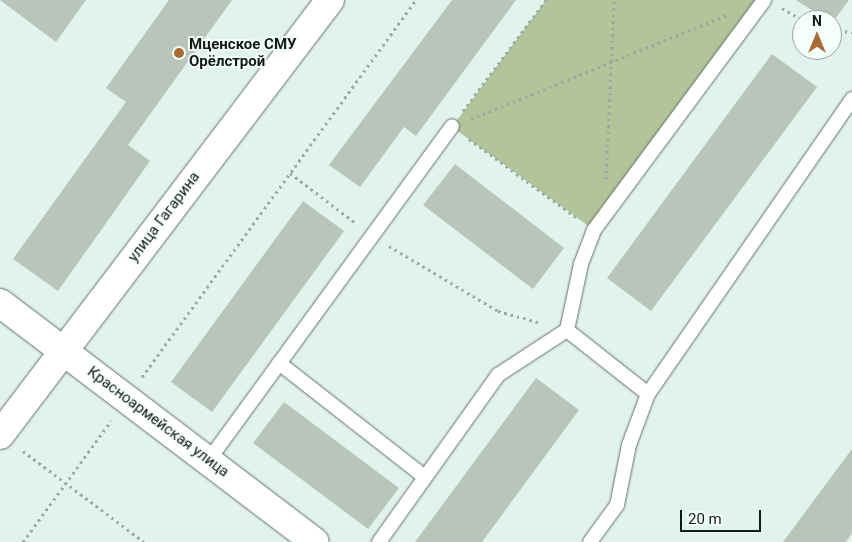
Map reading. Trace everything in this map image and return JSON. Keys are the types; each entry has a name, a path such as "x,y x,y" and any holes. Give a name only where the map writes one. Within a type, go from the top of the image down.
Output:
{"main road":[{"name":"улица Гагарина","path":"0,434 330,0"},
{"name":"Красноармейская улица","path":"0,304 314,542"}],"lane":[{"path":"379,542 498,375 567,330 581,264 594,230 764,0"},
{"path":"590,542 617,505 629,446 648,394 852,99"},
{"path":"208,461 452,127"},
{"path":"567,330 648,394"},
{"path":"279,363 426,477"}],"path":[{"path":"23,542 67,484 126,398 416,0"},
{"path":"452,127 546,0"},
{"path":"604,217 614,0"},
{"path":"452,127 611,64 736,11"},
{"path":"452,127 594,230"},
{"path":"290,173 372,235 498,311 567,330"},
{"path":"0,434 144,542"}],"green space":[{"path":"546,0 764,0 594,230 452,127"}],"building":[{"path":"0,0 86,0 56,42"},
{"path":"169,0 232,0 128,145 150,161 58,291 13,259 126,102 106,88"},
{"path":"452,0 516,0 416,136 404,127 360,187 329,165"},
{"path":"796,0 849,0 842,10 812,10"},
{"path":"772,54 817,87 651,311 607,278"},
{"path":"455,164 564,248 533,289 423,205"},
{"path":"303,201 344,231 212,412 171,382"},
{"path":"536,378 579,410 482,542 415,542"},
{"path":"284,402 399,488 368,529 253,443"},
{"path":"852,449 852,533 846,542 783,542"}],"place":[{"name":"Мценское СМУ Орёлстрой","path":"179,53"}]}
